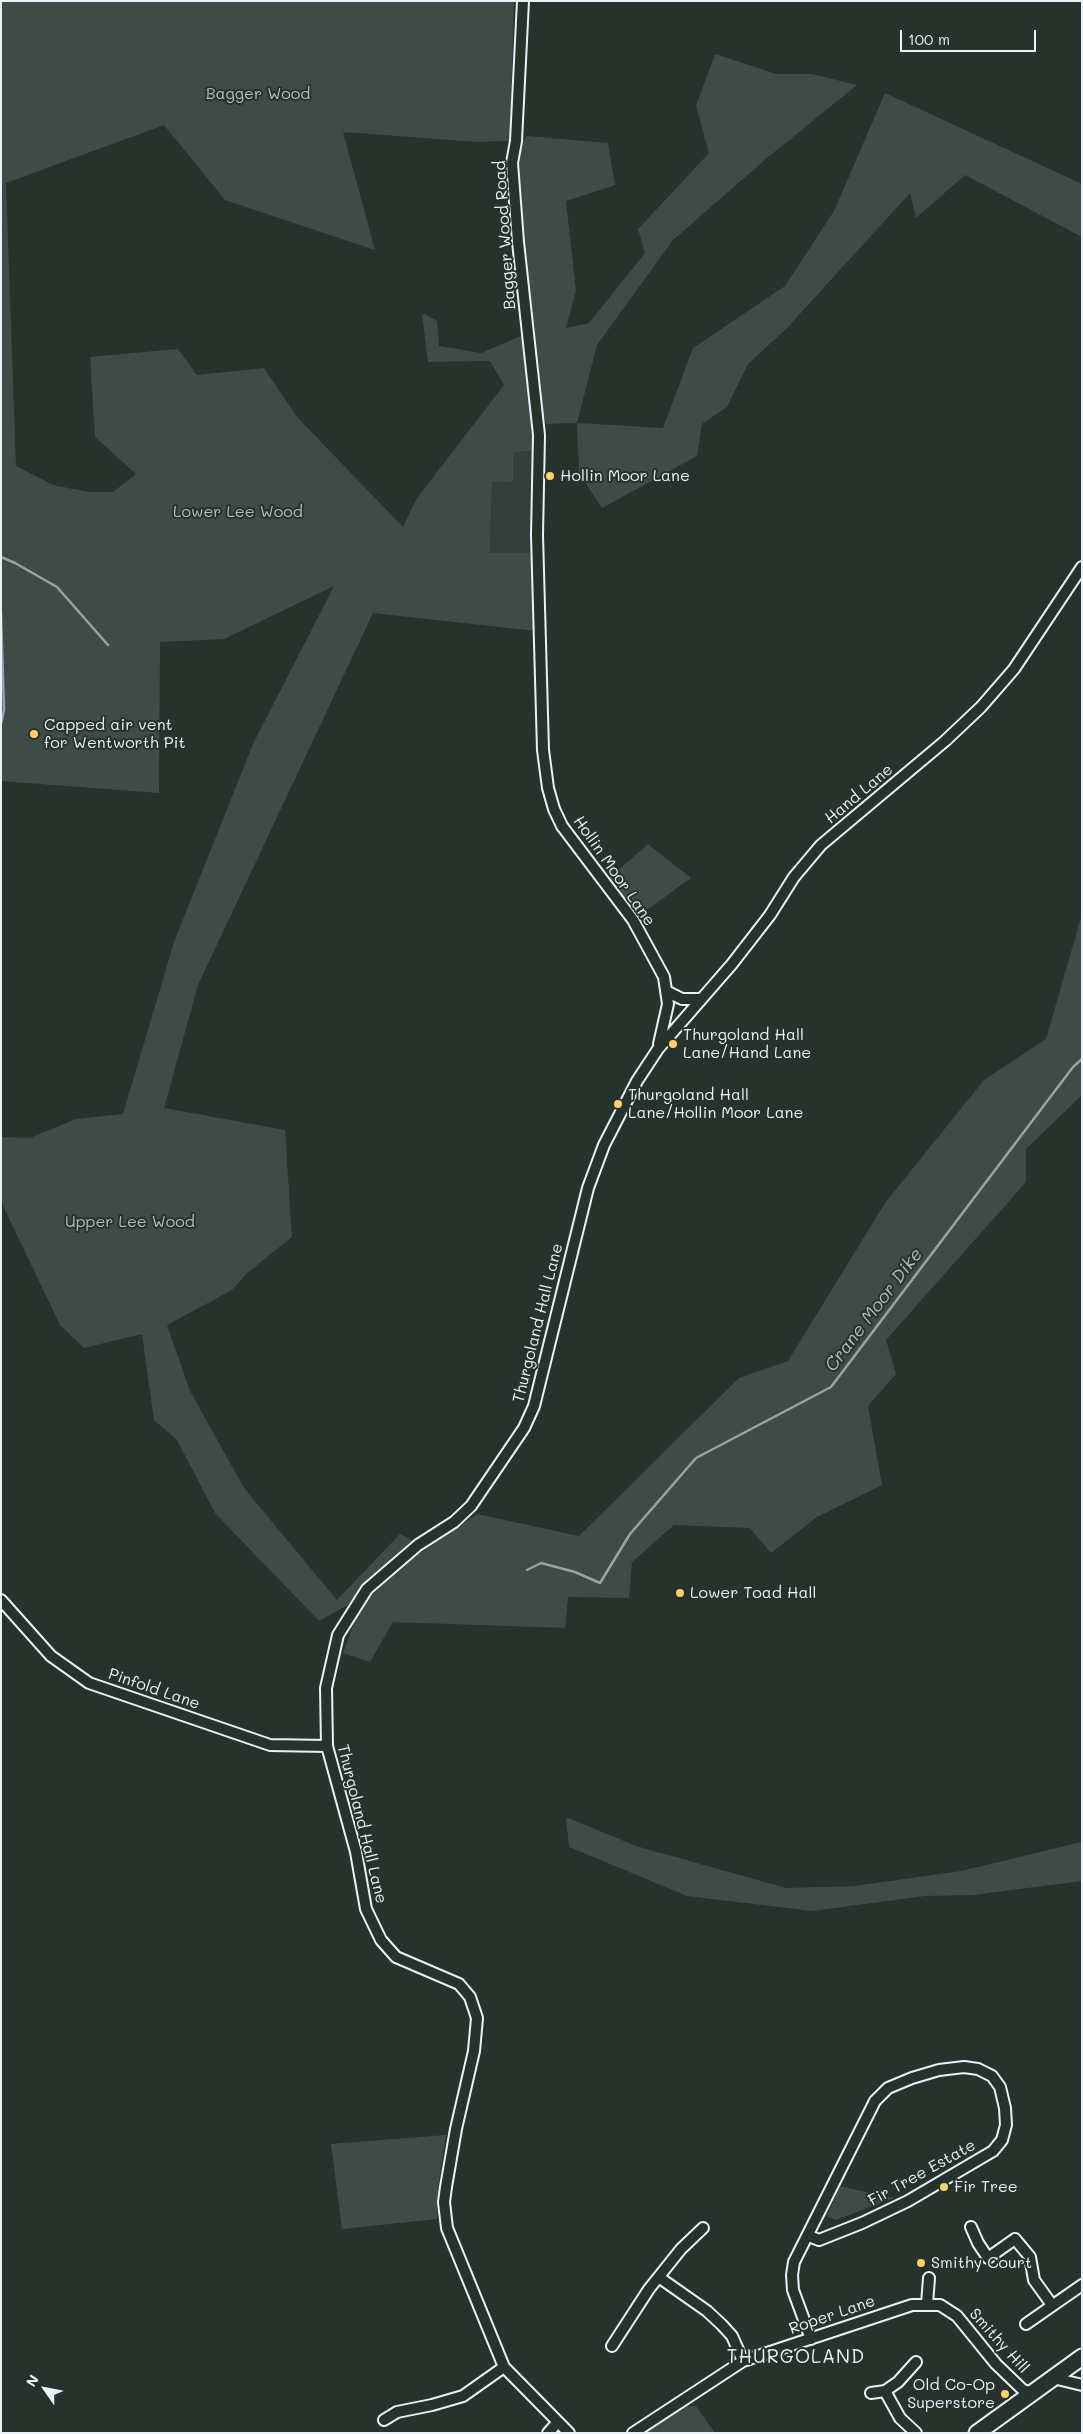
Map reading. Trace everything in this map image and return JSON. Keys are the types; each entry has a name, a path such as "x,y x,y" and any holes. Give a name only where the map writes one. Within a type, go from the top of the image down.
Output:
{"highway":[{"path":"977,2433 1082,2357"}],"street":[{"name":"Bagger Wood Road","path":"523,1 516,141 512,163 532,376"},
{"name":"Hollin Moor Lane","path":"532,376 539,435 537,535 543,750 548,788 554,809 562,826 633,920 664,977 668,1004 658,1049"},
{"name":"Hand Lane","path":"658,1049 757,934 794,877 821,845 946,741 981,707 1014,668 1082,567"},
{"path":"666,990 682,999 701,999"},
{"name":"Thurgoland Hall Lane","path":"568,2433 504,2367 452,2242 445,2215 446,2187 474,2051 477,2018 470,1997 459,1984 396,1957 381,1940 366,1909 356,1852 327,1746 326,1688 341,1627 367,1589 418,1545 454,1522 471,1506 524,1428 534,1406 588,1188 604,1146 638,1081 658,1049"},
{"name":"Pinfold Lane","path":"1,1600 51,1656 89,1683 264,1744 327,1746"},
{"name":"Fir Tree Estate","path":"809,2236 819,2240 869,2219 915,2197 993,2151 1002,2140 1006,2125 1005,2108 1000,2088 992,2076 978,2069 964,2067 939,2070 888,2088 875,2101 863,2121 809,2236 794,2262 792,2275 793,2290 811,2339"},
{"path":"971,2227 978,2244 988,2258 1015,2239 1030,2257 1034,2280 1052,2305"},
{"path":"612,2346 649,2289 660,2278 682,2248 703,2228"},
{"path":"660,2278 707,2311 722,2325 732,2336 743,2361"},
{"path":"928,2304 930,2278"},
{"path":"1026,2324 1082,2285"},
{"name":"Roper Lane","path":"633,2433 743,2361 914,2305"},
{"name":"Smithy Hill","path":"914,2305 940,2305 957,2316 1011,2380 1032,2393"},
{"path":"872,2393 885,2391 898,2382 916,2362"},
{"path":"384,2420 397,2412 463,2396 504,2367"},
{"path":"1053,2378 1082,2385"},
{"path":"885,2391 900,2418 916,2433"},
{"path":"548,2433 557,2422"}],"shaded area":[{"path":"533,451 532,553 490,553 492,481 513,452"}],"green space":[{"path":"1,1 514,1 510,141 478,142 343,132 375,250 225,200 164,125 6,183 16,466 53,485 88,492 113,492 136,474 95,437 90,357 178,349 197,375 264,368 297,417 403,527 417,498 504,385 490,361 428,362 422,313 437,321 439,346 481,353 535,330 523,241 516,164 521,145 527,136 608,143 615,185 566,201 576,291 566,328 589,323 645,253 638,229 709,153 696,106 715,54 776,74 812,74 857,85 767,158 673,240 597,345 577,423 546,424 541,405 530,407 533,451 513,452 513,482 492,481 490,553 532,553 536,631 373,613 198,985 164,1108 285,1130 292,1237 247,1273 232,1290 167,1325 190,1391 244,1488 337,1600 400,1534 412,1540 362,1586 348,1605 319,1621 215,1513 177,1440 154,1420 142,1334 84,1348 60,1325 4,1208 1,1195 1,1137 30,1138 76,1119 123,1114 174,942 253,744 334,586 224,639 160,642 159,793 1,781"},
{"path":"885,93 1082,184 1082,237 965,175 916,218 910,193 787,328 748,364 727,407 702,424 697,456 602,508 579,473 577,423 663,428 693,348 785,286 834,211"},
{"path":"648,844 691,878 637,917 608,879"},
{"path":"1082,914 1082,1095 1026,1149 1026,1182 886,1340 896,1374 868,1406 882,1485 817,1517 771,1553 750,1528 674,1525 632,1562 629,1598 568,1597 565,1628 393,1622 370,1662 343,1653 358,1612 372,1595 411,1559 477,1514 579,1536 739,1378 788,1361 885,1203 984,1080 1046,1039"},
{"path":"566,1817 636,1846 786,1888 855,1886 961,1871 1082,1842 1082,1881 973,1895 925,1896 812,1911 687,1896 569,1847"},
{"path":"446,2135 439,2181 437,2219 342,2229 331,2144"},
{"path":"840,2186 894,2198 836,2220 827,2216"},
{"path":"686,2406 696,2406 715,2433 645,2433"}],"waterway":[{"path":"1,557 57,587 108,645"},
{"path":"1,614 4,710 1,724"},
{"name":"Crane Moor Dike","path":"527,1570 541,1563 575,1572 600,1583 630,1534 696,1458 831,1387 1073,1067 1082,1059"}],"place":[{"name":"Hollin Moor Lane","path":"550,476"},
{"name":"Capped air vent for Wentworth Pit","path":"34,734"},
{"name":"Thurgoland Hall Lane/Hand Lane","path":"673,1044"},
{"name":"Thurgoland Hall Lane/Hollin Moor Lane","path":"618,1104"},
{"name":"Lower Toad Hall","path":"680,1593"},
{"name":"Fir Tree","path":"944,2187"},
{"name":"Smithy Court","path":"921,2263"},
{"name":"Old Co-Op Superstore","path":"1005,2394"}],"district":[{"name":"THURGOLAND","path":"796,2357"}],"park label":[{"name":"Bagger Wood","path":"258,94"},
{"name":"Lower Lee Wood","path":"238,512"},
{"name":"Upper Lee Wood","path":"130,1222"}]}
